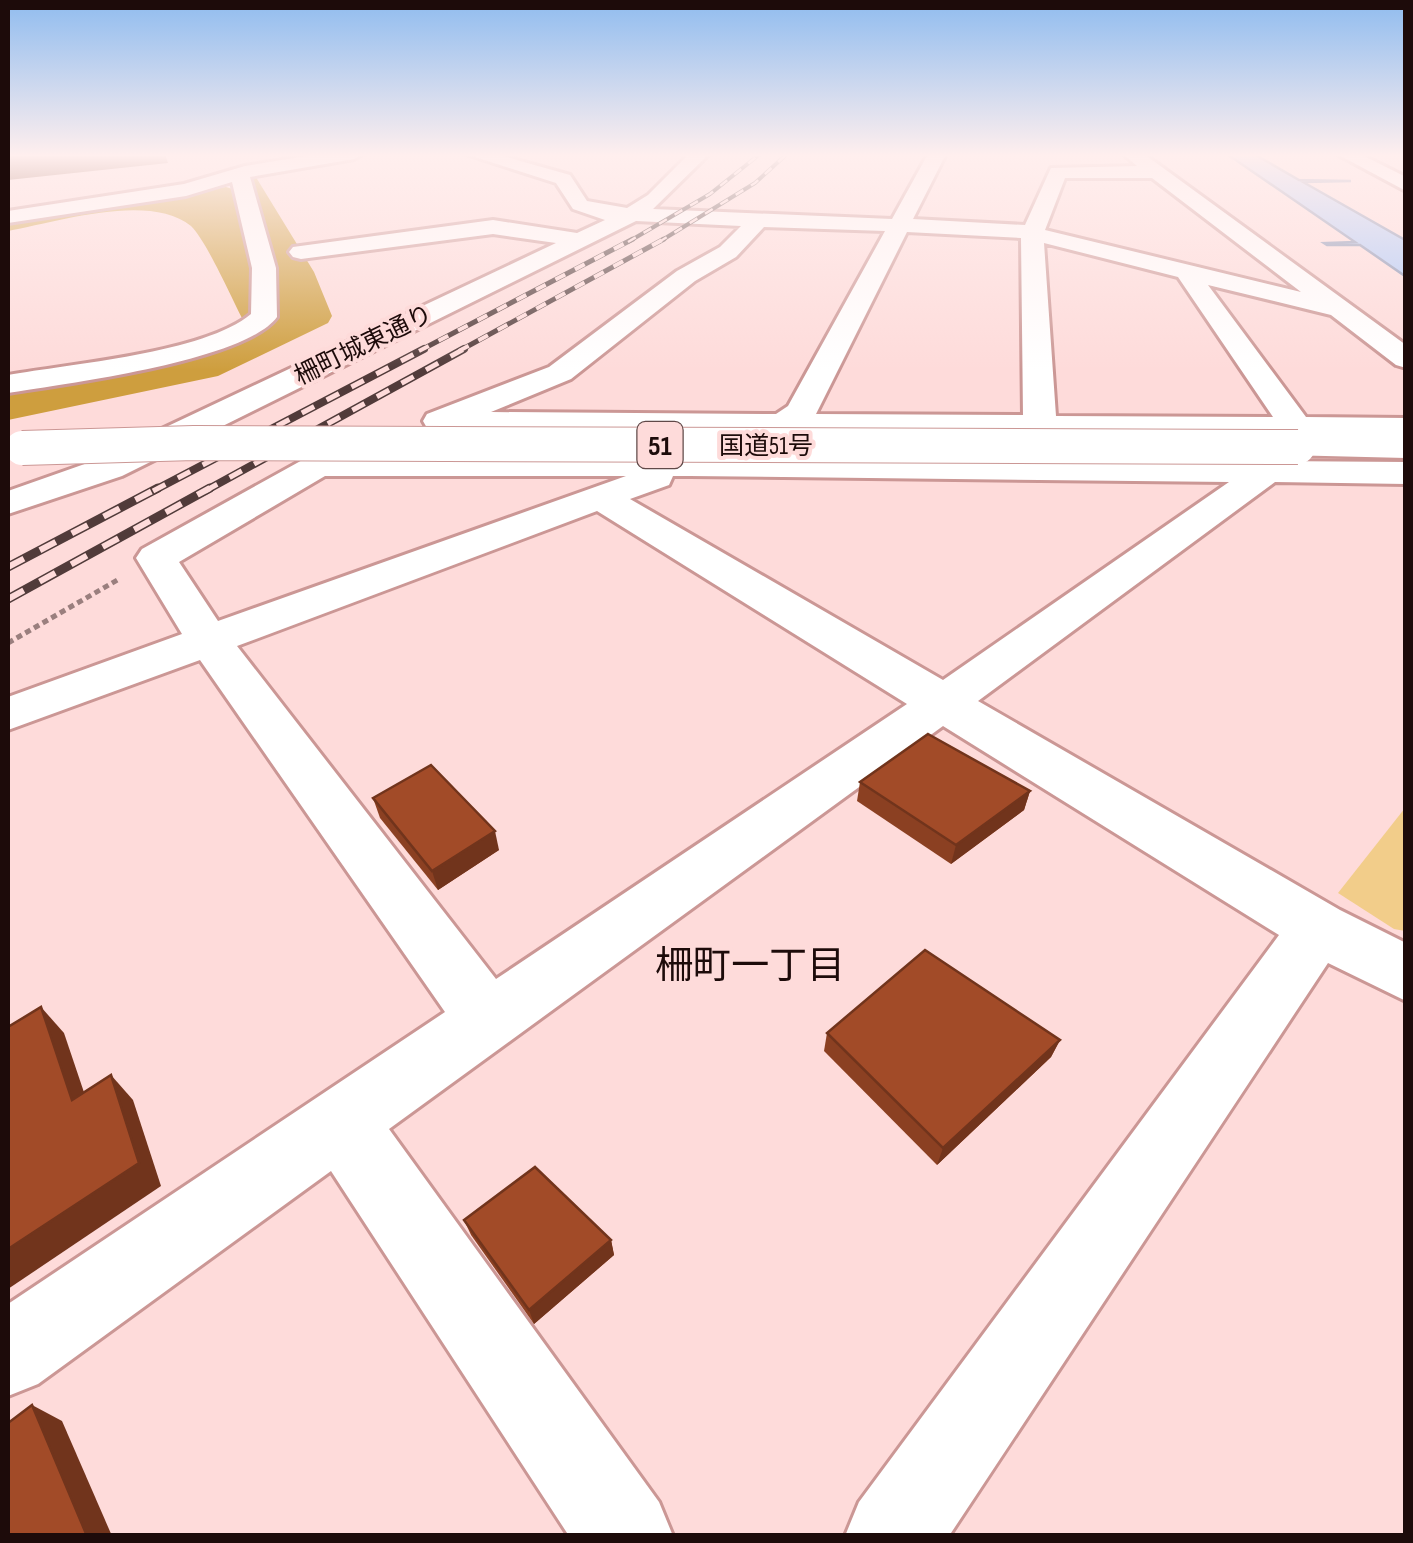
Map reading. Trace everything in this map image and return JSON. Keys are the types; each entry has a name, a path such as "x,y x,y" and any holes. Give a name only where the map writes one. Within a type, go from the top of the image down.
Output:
{"highway":[{"name":"国道51号","path":"15,449 194,442 1406,448"}],"street":[{"path":"8,384 204,347 258,326 266,314 267,291 252,226"},
{"name":"柵町城東通り","path":"8,503 108,468 609,226"},
{"path":"752,226 728,252 686,276 560,374 438,420 1040,426 1288,448 1406,473"},
{"path":"8,714 690,465 786,424 801,412 898,226"},
{"path":"926,226 1032,234 1333,308"},
{"path":"1035,226 1032,234 1040,426"},
{"path":"1226,226 1406,358"},
{"path":"301,252 493,227 580,240"},
{"path":"384,241 398,266"},
{"path":"1184,270 1288,448"},
{"path":"425,288 460,297"},
{"path":"487,1018 208,641 156,558 318,466 690,465 1288,448 1406,428"},
{"path":"8,1354 946,701 1288,448"},
{"path":"601,498 946,701 1318,928 1406,974"},
{"path":"893,1536 1318,928"},
{"path":"340,1122 625,1536"}],"path":[{"path":"8,643 156,558"}],"shaded area":[{"path":"191,226 245,226 260,311 244,322 211,257"},
{"path":"262,226 286,226 314,272 332,316 328,323 218,376 8,420 8,387 225,349 274,322 278,302"},
{"path":"1405,808 1405,931 1394,929 1338,893"}],"water":[{"path":"1332,226 1380,226 1405,240 1405,276 1360,245 1324,243 1355,242"}],"building":[{"path":"928,734 1030,791 956,845 860,782"},
{"path":"431,765 495,831 432,871 373,798"},
{"path":"925,950 1060,1040 943,1148 827,1033"},
{"path":"41,1007 72,1100 111,1075 139,1163 8,1249 8,1027"},
{"path":"535,1167 611,1240 529,1310 464,1220"},
{"path":"32,1405 87,1536 8,1536 8,1423"}],"railway":[{"path":"628,242 655,226"},
{"path":"663,240 685,226"},
{"path":"419,351 633,239"},
{"path":"459,351 663,240"},
{"path":"659,242 663,240"},
{"path":"153,491 424,349"},
{"path":"205,491 464,349"},
{"path":"8,567 158,488"},
{"path":"8,599 210,488"}],"district":[{"name":"柵町一丁目","path":"750,965"}]}
